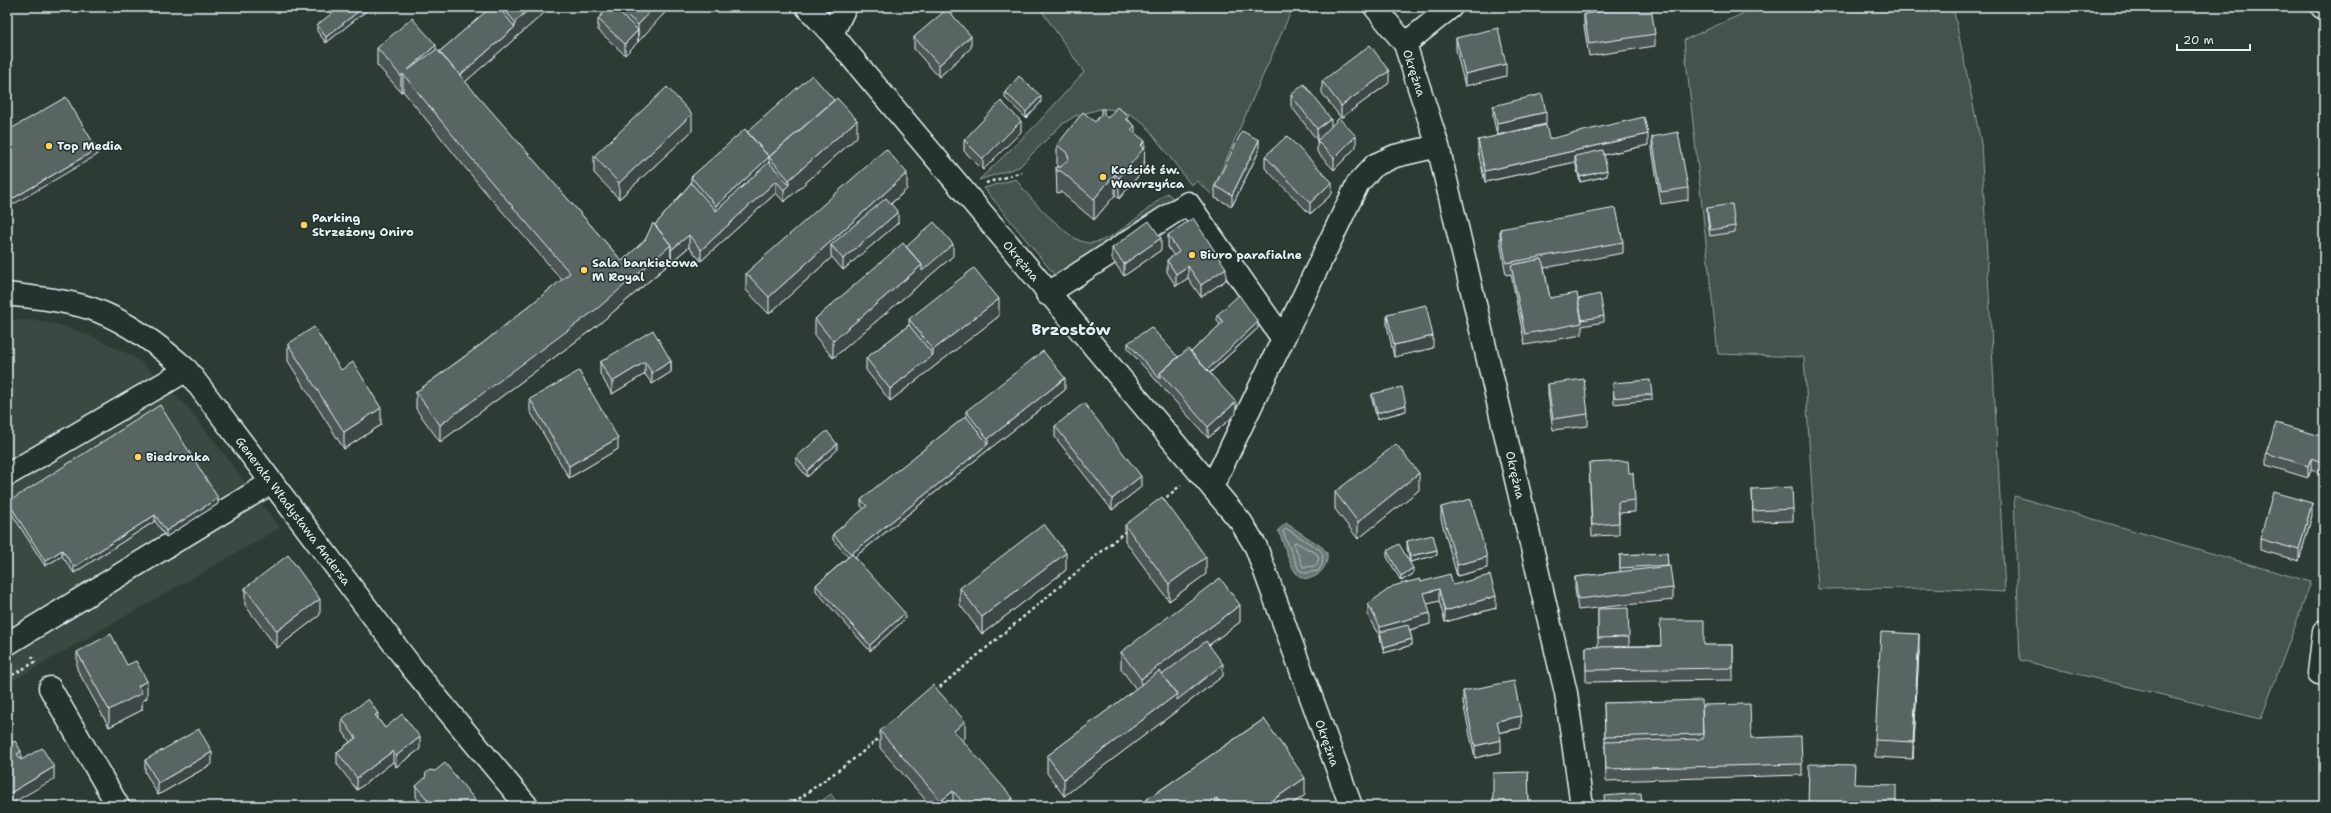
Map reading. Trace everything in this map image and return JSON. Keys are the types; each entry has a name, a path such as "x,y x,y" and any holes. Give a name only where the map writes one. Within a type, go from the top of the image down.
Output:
{"street":[{"name":"Okrężna","path":"807,7 832,34 1047,294 1241,522 1256,547 1351,806"},
{"path":"832,34 845,7"},
{"name":"Okrężna","path":"1375,7 1405,44 1438,146 1566,693 1582,806"},
{"path":"1405,44 1451,7"},
{"path":"1212,487 1358,183 1375,165 1395,156 1438,146"},
{"path":"1047,294 1188,203 1283,339"},
{"name":"Generała Władysława Andersa","path":"7,294 56,300 97,311 138,331 165,350 187,370 413,669 527,806"},
{"path":"7,475 187,370"},
{"path":"7,644 272,482"},
{"path":"2319,673 2324,632"},
{"path":"50,688 118,806"}],"path":[{"path":"982,184 1022,172"},
{"path":"1162,502 1198,471"},
{"path":"929,697 1131,527"},
{"path":"788,806 855,758 886,733"}],"shaded area":[{"path":"1039,7 1293,7 1211,194 1197,181 1191,185 1144,123 1130,114 1110,109 1100,109 1075,116 1061,125 1019,167 979,180 1036,125 1084,72"},
{"path":"1741,7 1953,7 1981,143 2005,592 1932,588 1818,589 1804,357 1718,354 1684,40 1742,14"},
{"path":"1016,179 1034,202 1063,229 1074,238 1088,243 1097,242 1108,238 1130,224 1167,193 1174,199 1128,234 1057,278 984,188"},
{"path":"7,320 37,320 64,326 91,336 133,356 158,377 191,411 280,528 7,684"},
{"path":"2014,496 2311,582 2261,719 2020,660"},
{"path":"831,794 839,806 815,806"}],"water":[{"path":"1286,523 1322,547 1327,553 1327,559 1322,571 1312,578 1306,579 1301,577 1293,569 1278,530"}],"building":[{"path":"340,7 364,7 326,37 317,25"},
{"path":"491,7 498,7 515,27 460,75 439,52"},
{"path":"502,7 531,7 515,22"},
{"path":"609,7 613,7 638,30 625,44 598,19"},
{"path":"618,7 654,7 638,25"},
{"path":"1632,7 1651,7 1655,34 1589,44 1584,14"},
{"path":"947,9 971,36 939,65 914,37"},
{"path":"412,18 436,45 408,70 437,49 622,261 645,240 653,223 671,245 598,308 440,425 416,392 483,343 570,273 481,170 403,74 401,76 377,48"},
{"path":"1498,28 1506,64 1465,74 1456,38"},
{"path":"1370,45 1389,71 1341,106 1322,81"},
{"path":"812,75 834,100 769,157 747,132"},
{"path":"1019,76 1041,96 1026,112 1005,92"},
{"path":"1304,84 1331,119 1317,129 1291,95"},
{"path":"667,87 692,114 619,183 594,156"},
{"path":"1542,94 1546,112 1497,123 1493,106"},
{"name":"Top Media","path":"66,97 97,149 7,202 7,131"},
{"path":"837,98 857,120 789,180 769,157"},
{"path":"1001,101 1021,121 983,159 964,140"},
{"name":"Kościół św. Wawrzyńca","path":"1117,107 1129,116 1126,119 1135,126 1131,130 1145,141 1141,145 1144,148 1119,178 1115,174 1094,199 1061,171 1057,171 1056,167 1061,167 1069,158 1066,152 1057,145 1083,112 1095,122 1101,114 1101,109 1104,109 1104,114 1108,118"},
{"path":"1644,117 1648,134 1485,171 1478,140 1546,125 1549,139"},
{"path":"1339,118 1356,136 1334,158 1317,141"},
{"path":"745,129 769,157 716,206 691,177"},
{"path":"1242,131 1259,140 1232,195 1215,186"},
{"path":"1678,132 1688,188 1661,192 1652,137"},
{"path":"1287,136 1332,182 1310,203 1265,156"},
{"path":"886,149 907,173 769,297 746,273"},
{"path":"1603,150 1607,170 1580,177 1575,156"},
{"path":"769,162 789,185 784,190 776,181 701,250 689,235 671,250 671,245 655,225 691,183 716,211"},
{"path":"886,198 898,212 843,259 831,245"},
{"path":"1732,204 1735,226 1710,230 1707,208"},
{"path":"1616,208 1623,242 1506,263 1500,229"},
{"name":"Biuro parafialne","path":"1193,218 1226,268 1201,285 1188,266 1176,274 1167,260 1179,252 1168,235"},
{"path":"1149,221 1161,238 1124,264 1112,248"},
{"path":"934,222 953,244 922,271 922,265 906,247"},
{"path":"903,243 922,265 833,341 815,319"},
{"path":"1542,259 1550,298 1577,293 1582,323 1525,334 1511,265"},
{"path":"974,268 999,299 933,350 909,319"},
{"path":"1600,294 1604,316 1582,320 1578,299"},
{"path":"1239,295 1258,322 1207,370 1191,352 1223,322 1217,315"},
{"path":"1426,305 1433,336 1394,345 1387,314"},
{"path":"909,325 933,355 890,389 866,358"},
{"path":"314,327 341,370 353,362 381,408 344,432 288,344"},
{"path":"1151,327 1178,357 1160,373 1160,379 1128,343"},
{"path":"653,330 671,361 652,373 645,362 612,382 600,362"},
{"path":"1188,349 1236,402 1208,427 1160,373"},
{"path":"1043,351 1065,378 988,439 966,411"},
{"path":"579,371 618,438 569,466 530,399"},
{"path":"1584,379 1588,414 1553,419 1548,384"},
{"path":"1650,380 1652,394 1614,398 1613,383"},
{"path":"1402,387 1406,405 1377,413 1372,394"},
{"path":"1084,403 1141,476 1112,499 1055,426"},
{"name":"Biedronka","path":"160,405 218,498 166,531 155,515 74,567 62,550 45,561 8,502"},
{"path":"966,416 988,444 851,554 833,534 867,506 861,500"},
{"path":"2276,423 2324,437 2324,463 2311,458 2308,466 2266,453"},
{"path":"827,431 837,444 807,471 796,457"},
{"path":"1396,444 1419,473 1358,522 1335,492"},
{"path":"1628,461 1629,473 1633,473 1635,500 1618,502 1619,523 1592,525 1589,463"},
{"path":"1792,487 1793,509 1753,511 1752,489"},
{"path":"2273,492 2312,503 2299,550 2260,539"},
{"path":"1162,497 1206,557 1169,584 1125,525"},
{"path":"1471,499 1487,557 1457,565 1441,507"},
{"path":"1044,524 1066,553 982,617 960,588"},
{"path":"1433,535 1437,550 1410,556 1407,541"},
{"path":"1399,544 1413,568 1401,576 1387,551"},
{"path":"1667,553 1668,565 1620,568 1620,555"},
{"path":"852,554 905,613 870,645 816,585"},
{"path":"288,555 320,599 277,631 245,588"},
{"path":"1670,566 1673,588 1578,599 1575,577"},
{"path":"1450,574 1453,585 1490,575 1496,596 1445,611 1439,589 1424,593 1430,613 1380,627 1368,604 1393,586 1420,579 1421,582"},
{"path":"1220,578 1240,605 1141,679 1121,652"},
{"path":"1628,608 1629,637 1598,638 1598,609"},
{"path":"1660,620 1704,620 1704,645 1733,645 1733,668 1586,670 1586,647 1661,646"},
{"path":"1408,625 1412,639 1384,647 1380,632"},
{"path":"1881,632 1919,634 1913,742 1875,740"},
{"path":"111,634 127,665 136,661 147,681 138,686 142,693 109,710 77,652"},
{"path":"1206,641 1223,664 1177,700 1177,694 1162,675"},
{"path":"1159,671 1177,694 1064,779 1047,756"},
{"path":"1514,681 1521,716 1497,721 1501,740 1475,746 1463,691"},
{"path":"933,685 965,721 954,731 1013,798 1003,806 966,806 953,791 941,801 880,731"},
{"path":"368,699 378,713 375,715 385,728 402,714 420,737 396,756 393,751 357,778 337,752 356,738 342,719"},
{"path":"1702,700 1703,734 1605,737 1604,703"},
{"path":"1750,704 1751,738 1801,736 1802,764 1606,769 1605,742 1703,739 1702,705"},
{"path":"1264,719 1305,778 1264,806 1222,806 1217,798 1206,806 1137,806"},
{"path":"199,729 212,752 158,783 145,760"},
{"path":"15,741 21,751 17,754 21,760 42,748 54,767 7,795 7,746"},
{"path":"445,763 476,801 475,803 477,806 433,806 416,786 425,778 426,773 430,770 435,771"},
{"path":"1809,764 1855,765 1854,784 1896,785 1896,806 1808,806"},
{"path":"1528,772 1529,805 1493,806 1493,773"},
{"path":"1641,793 1642,806 1605,806 1604,796"}],"place":[{"name":"Top Media","path":"49,146"},
{"name":"Kościół św. Wawrzyńca","path":"1103,177"},
{"name":"Parking Strzeżony Oniro","path":"304,225"},
{"name":"Biuro parafialne","path":"1192,255"},
{"name":"Sala bankietowa M Royal","path":"584,270"},
{"name":"Biedronka","path":"138,457"}],"district":[{"name":"Brzostów","path":"1071,329"}]}
